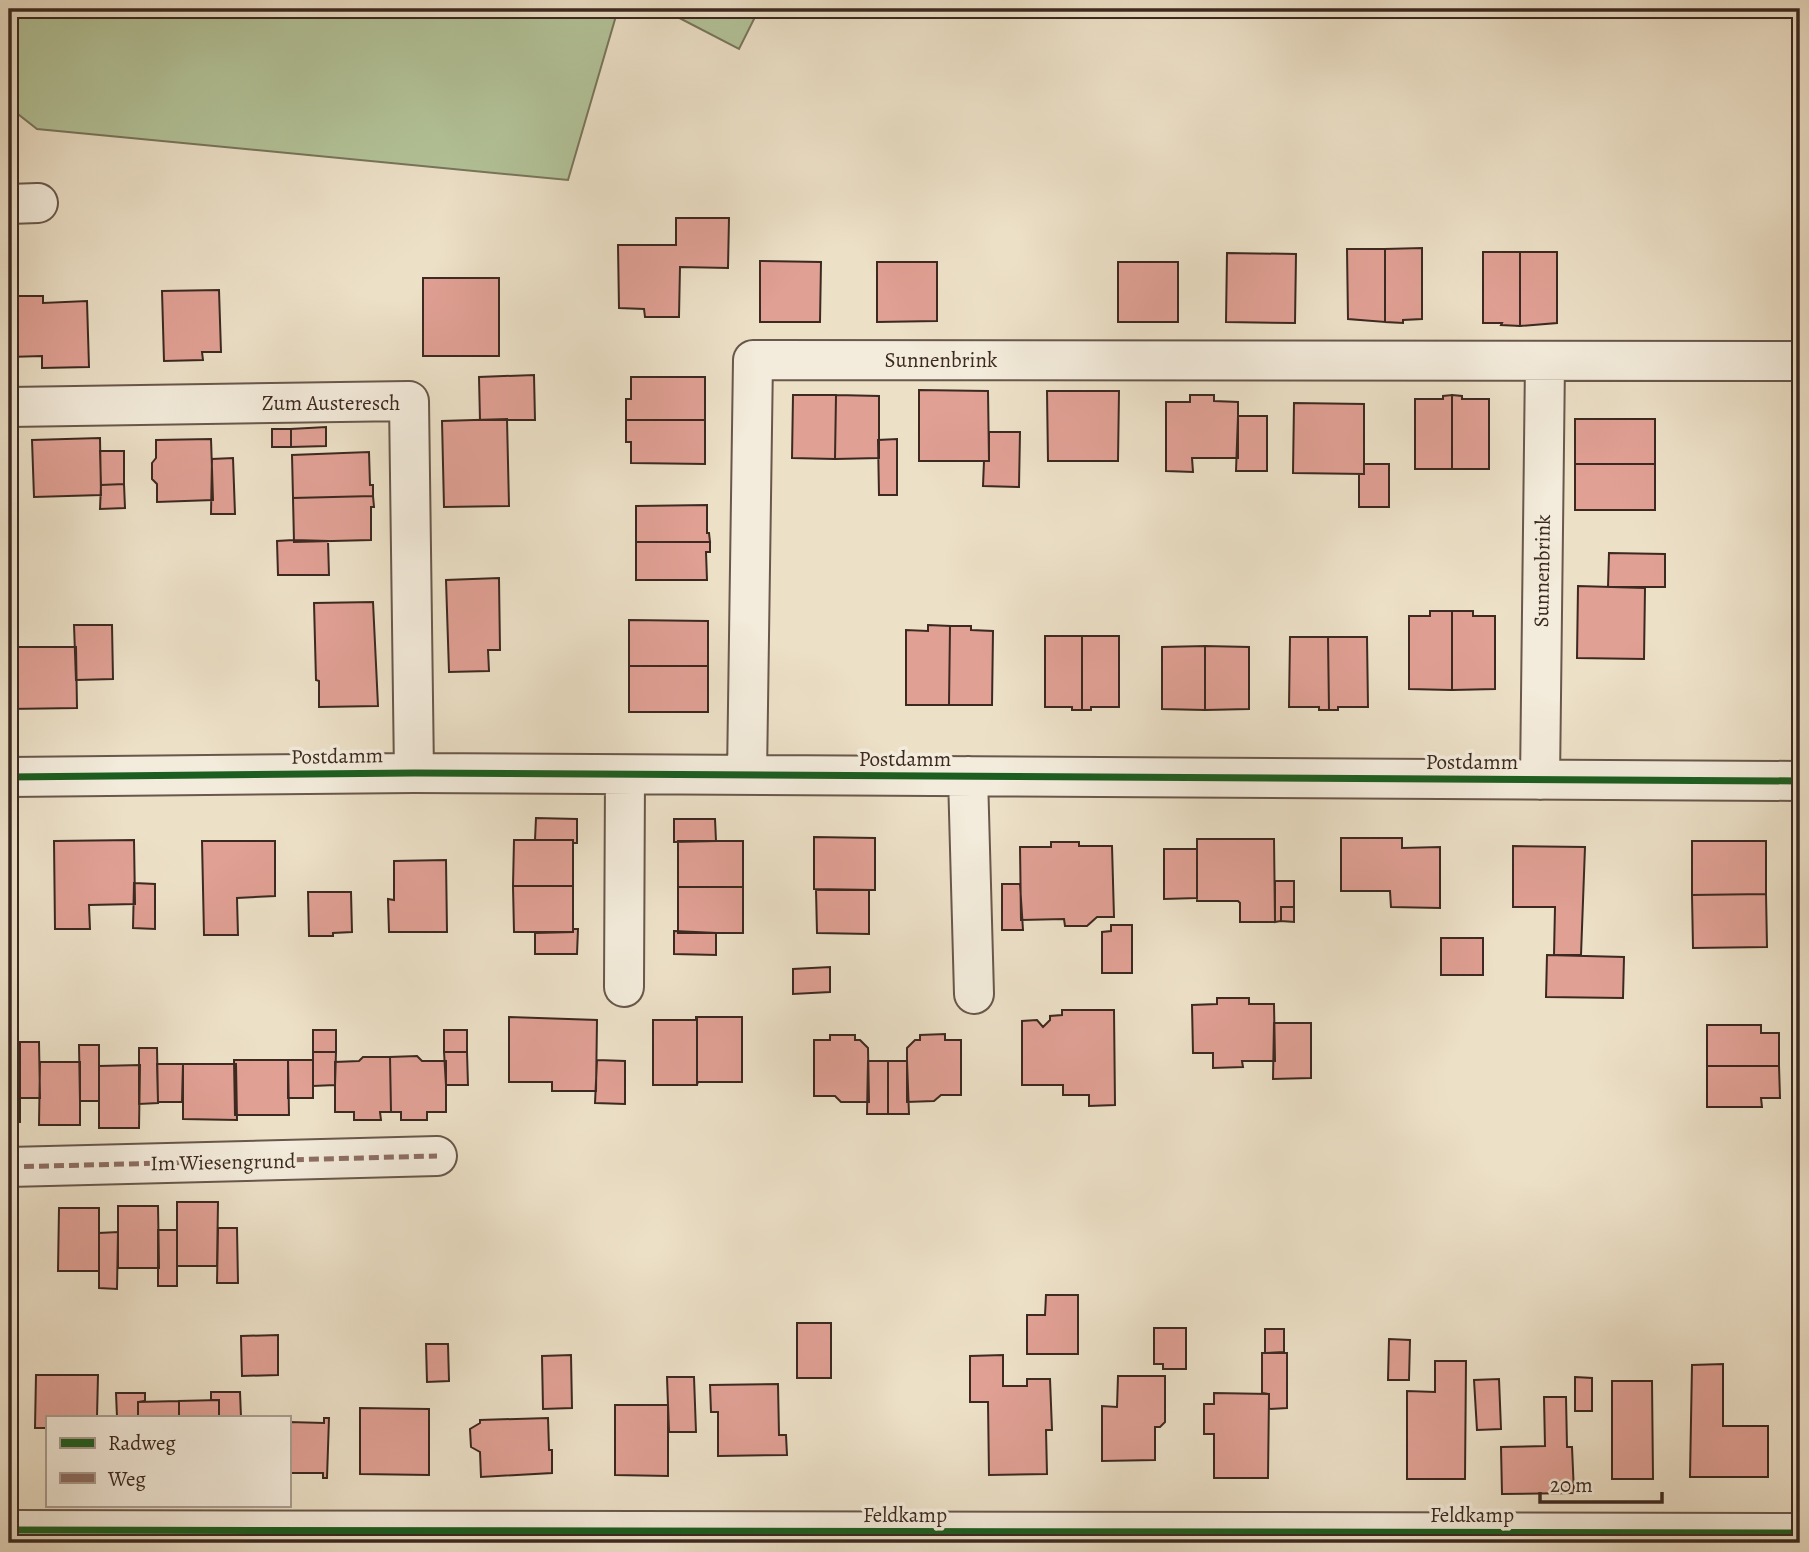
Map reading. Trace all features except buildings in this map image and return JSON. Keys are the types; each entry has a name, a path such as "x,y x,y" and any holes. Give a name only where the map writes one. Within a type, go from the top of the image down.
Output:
{"street":[{"name":"Sunnenbrink","path":"747,775 753,360 1800,361"},
{"name":"Sunnenbrink","path":"1540,780 1545,362"},
{"name":"Zum Austeresch","path":"9,407 409,401 414,773"},
{"name":"Postdamm","path":"9,777 414,773 1800,781"},
{"path":"624,987 625,775"},
{"name":"Postdamm","path":"968,776 974,994"},
{"name":"Im Wiesengrund","path":"9,1167 437,1156"},
{"name":"Feldkamp","path":"9,1530 1445,1538 1800,1533"}],"green space":[{"path":"9,9 618,9 568,180 37,129 9,107"},
{"path":"662,9 759,9 739,49"}],"marked path":[{"path":"9,1167 437,1156"}],"cycle path":[{"path":"9,777 414,773 1800,781"},
{"path":"9,1530 1800,1533"}]}
